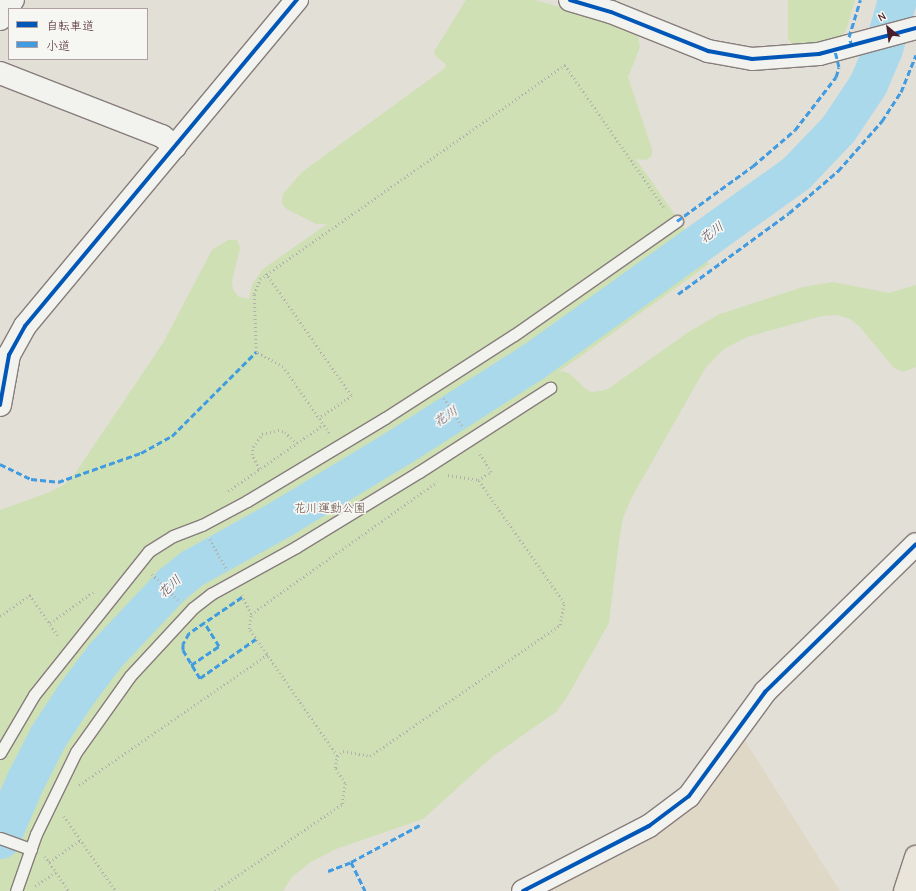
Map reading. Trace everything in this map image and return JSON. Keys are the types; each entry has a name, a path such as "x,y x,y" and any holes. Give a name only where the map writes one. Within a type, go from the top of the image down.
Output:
{"main road":[{"path":"904,891 916,857"}],"street":[{"path":"0,19 13,0"},
{"path":"0,405 3,364 25,326 297,0"},
{"path":"570,0 611,12 686,44 730,56 752,59 797,57 857,45 916,28"},
{"path":"0,73 162,136 174,147"},
{"path":"523,891 649,826 679,805 705,777 765,692 916,544"}],"lane":[{"path":"0,753 30,700 149,551 173,536 228,511 338,446 514,335 676,222"},
{"path":"16,891 27,848 54,792 76,752 101,713 155,646 194,608 211,594 399,485 550,388"},
{"path":"0,838 27,848"}],"path":[{"path":"338,446 283,367 256,352 254,294 260,278 565,65 676,222"},
{"path":"266,273 352,396 319,418"},
{"path":"441,392 463,428"},
{"path":"228,511 220,496 324,425"},
{"path":"259,469 252,455 253,447 262,434 278,430 285,432 296,443"},
{"path":"251,614 448,474 478,480 491,472"},
{"path":"215,891 342,804 345,783 335,768 337,756 343,751 370,756 560,624 564,603 478,480"},
{"path":"209,538 229,574"},
{"path":"150,572 184,606"},
{"path":"50,622 99,588"},
{"path":"0,616 30,595 70,648"},
{"path":"244,601 251,614 249,628 337,756"},
{"path":"74,789 267,655"},
{"path":"65,808 64,815 116,891"},
{"path":"49,862 81,840"},
{"path":"27,848 43,854 69,891"},
{"path":"33,891 31,888 56,872"}],"shaded area":[{"path":"742,736 840,891 540,891 653,833"}],"green space":[{"name":"花川運動公園","path":"466,0 535,0 608,21 638,36 640,47 628,77 652,149 652,155 647,160 636,159 709,264 557,373 563,371 570,374 591,392 608,389 690,331 720,314 803,287 833,282 889,293 916,285 916,367 903,372 894,368 860,327 850,319 837,315 822,316 747,337 724,349 706,367 632,497 623,518 609,623 567,697 556,712 493,756 423,819 336,849 311,862 292,877 283,891 0,891 0,510 50,492 65,484 76,472 163,343 212,250 228,240 237,240 240,248 232,281 233,290 239,297 249,299 252,284 263,269 327,224 316,224 285,208 282,203 283,194 302,172 444,69 446,65 434,54 435,50"},
{"path":"788,0 855,0 846,30 840,38 793,46 788,38"}],"water":[{"path":"654,255 662,260 671,272 673,282 631,299 626,293"},
{"path":"133,615 142,624 145,633 117,649 110,642 123,616"}],"waterway":[{"name":"花川","path":"0,839 26,779 48,736 75,695 105,655 172,584 192,568 280,519 402,445 532,362 796,173 838,129 868,84 883,49 897,0"}],"marked path":[{"path":"852,46 849,37 860,0"},
{"path":"677,221 753,166 795,130 836,77 839,67 835,51"},
{"path":"678,294 789,213 838,171 882,121 901,92 916,55"},
{"path":"0,464 31,479 58,482 141,453 172,436 256,352"},
{"path":"242,597 189,633 183,644 183,650 200,678 256,639"},
{"path":"191,665 219,646 204,622"},
{"path":"328,871 351,862 420,825"},
{"path":"351,862 365,891"}],"cycle path":[{"path":"0,405 9,355 25,326 297,0"},
{"path":"570,0 611,12 708,51 752,59 819,54 916,28"},
{"path":"523,891 649,826 689,796 765,692 916,544"}]}
